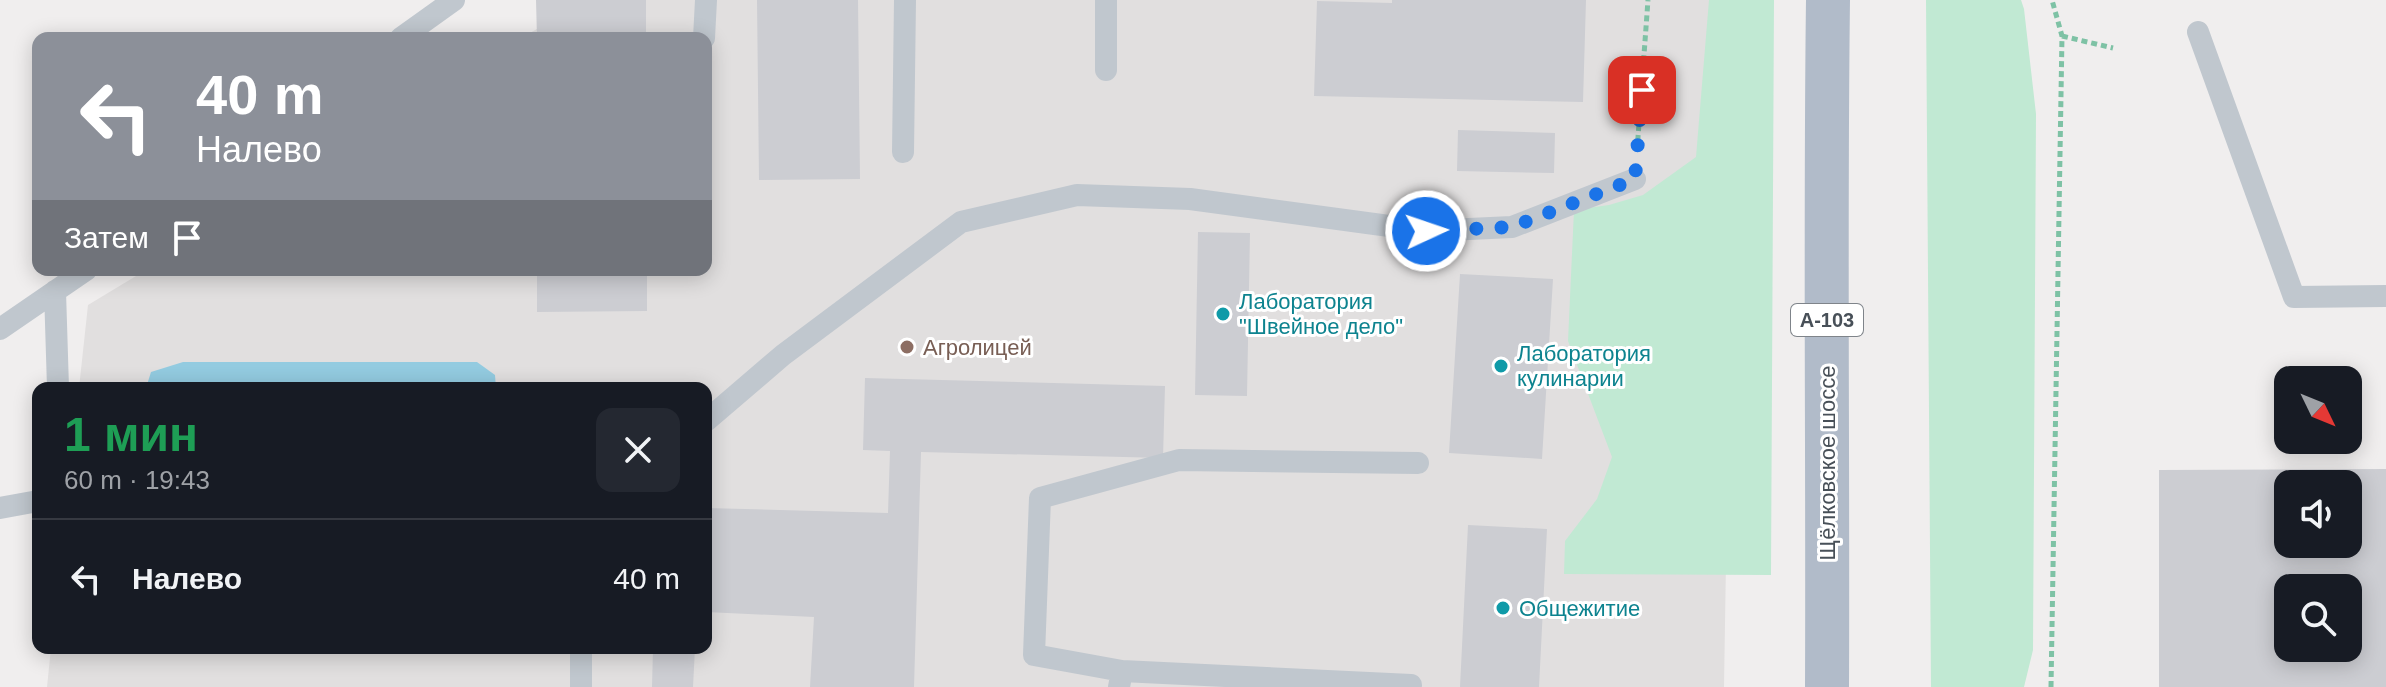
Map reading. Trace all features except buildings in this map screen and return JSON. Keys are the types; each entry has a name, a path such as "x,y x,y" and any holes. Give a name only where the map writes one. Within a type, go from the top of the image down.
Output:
{"main road":[{"name":"Щёлковское шоссе","path":"1827,687 1825,190 1828,0"}],"lane":[{"path":"409,32 454,0"},
{"path":"704,32 706,0"},
{"path":"903,152 905,0"},
{"path":"1106,0 1106,70"},
{"path":"2198,32 2294,297 2386,296"},
{"path":"712,416 783,355 961,222 1077,195 1190,199 1426,231 1512,227 1635,179"},
{"path":"0,329 77,276"},
{"path":"55,291 58,382"},
{"path":"1411,685 1121,679 1034,655 1040,498 1179,460 1418,463"},
{"path":"0,508 32,502"},
{"path":"581,654 581,687"}],"path":[{"path":"1635,179 1648,0"},
{"path":"2051,687 2062,36 2052,0"},
{"path":"2062,36 2113,48"}],"shaded area":[{"name":"Агролицей","path":"584,0 1735,0 1724,687 47,687 50,654 712,654 712,382 80,382 88,305 136,276 712,276 712,32 532,32"}],"green space":[{"path":"1709,0 1774,0 1771,575 1564,574 1565,541 1597,499 1612,457 1568,341 1574,210 1609,205 1643,195 1696,157"},
{"path":"1926,0 2021,0 2024,9 2036,114 2033,650 2024,687 1931,687"}],"water":[{"path":"183,362 477,362 495,375 496,382 148,382 151,372"}],"place":[{"name":"Лаборатория \"Швейное дело\"","path":"1223,314"},
{"name":"Агролицей","path":"907,347"},
{"name":"Лаборатория кулинарии","path":"1501,366"},
{"name":"Общежитие","path":"1503,608"}],"route":[{"path":"1426,231 1512,227 1635,179 1642,90"}]}
